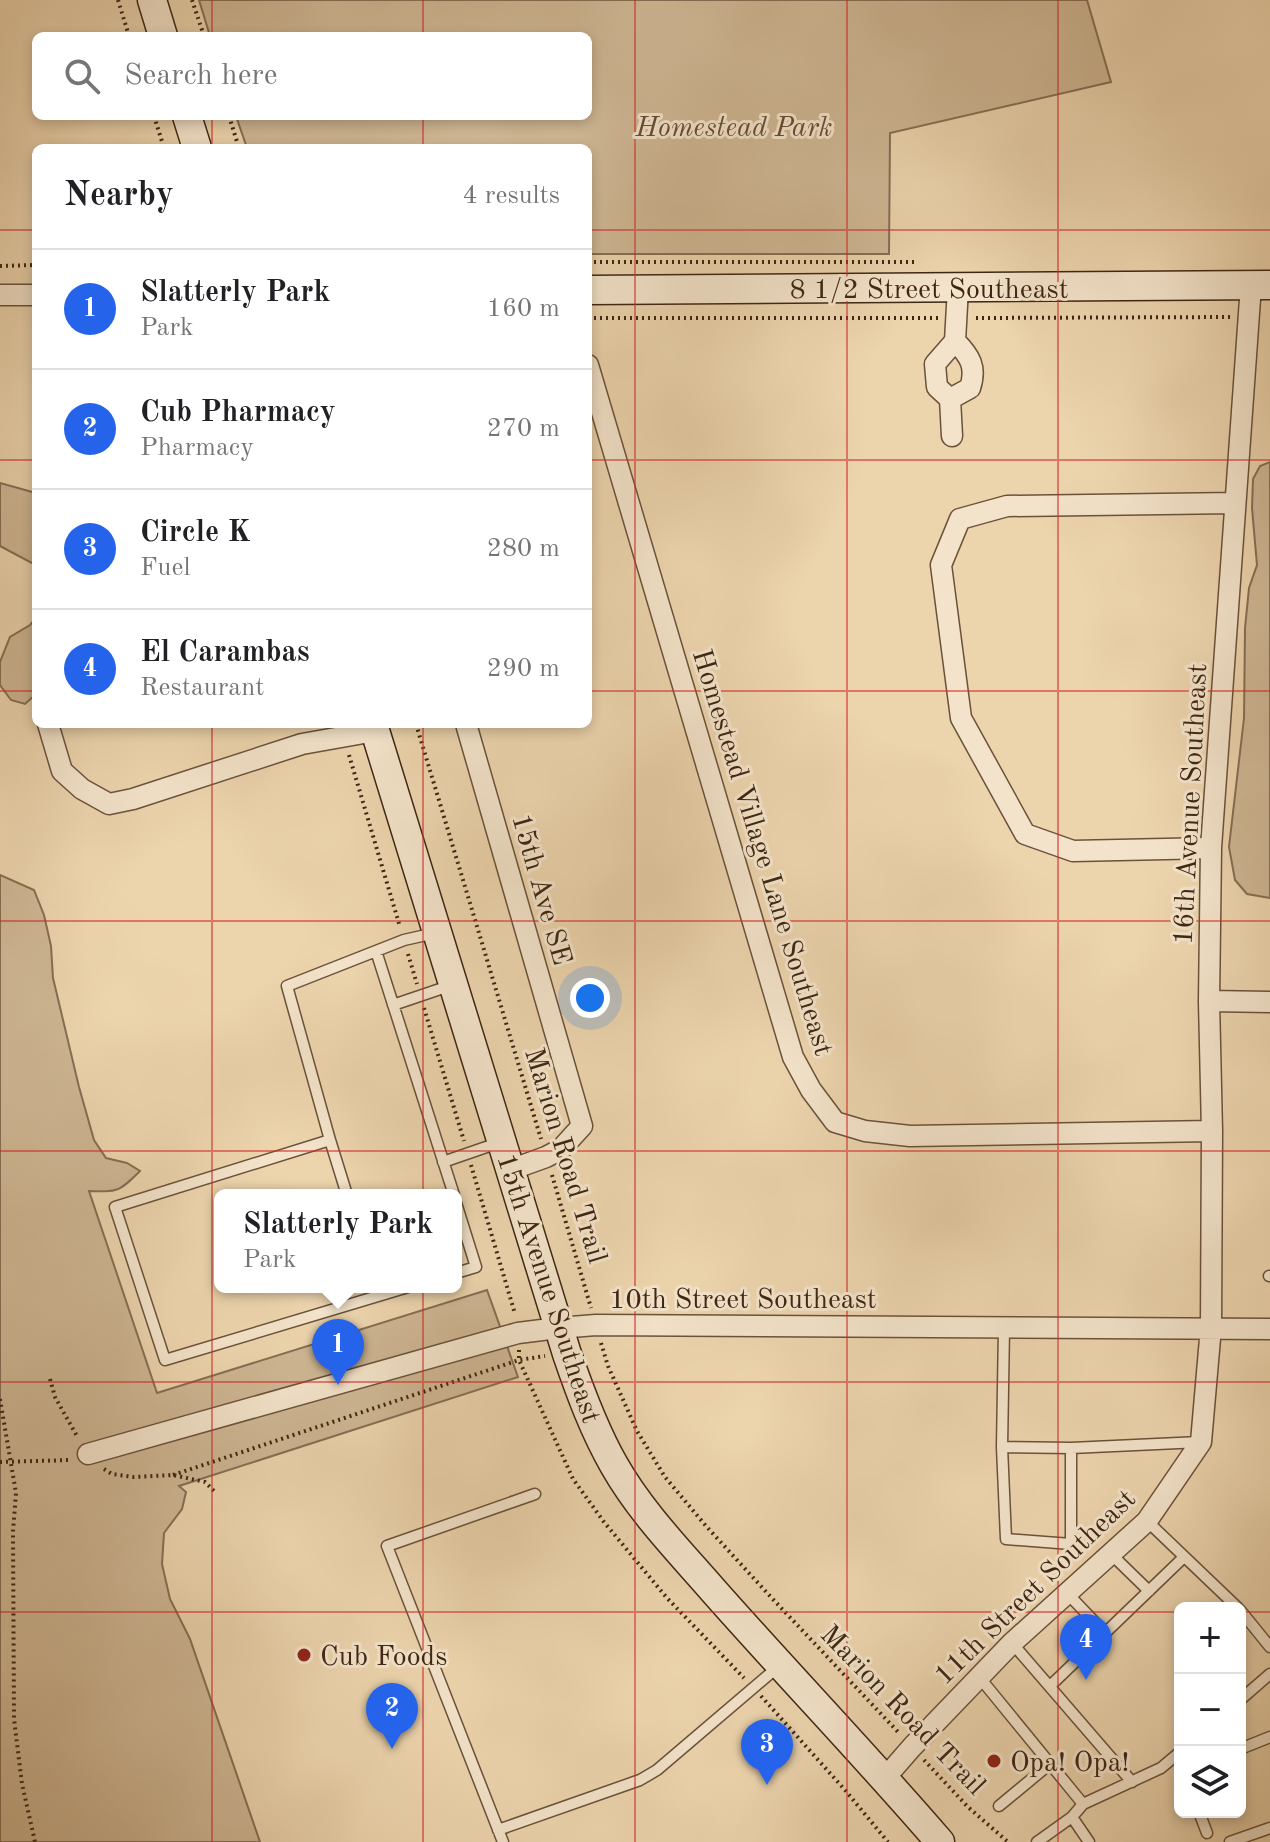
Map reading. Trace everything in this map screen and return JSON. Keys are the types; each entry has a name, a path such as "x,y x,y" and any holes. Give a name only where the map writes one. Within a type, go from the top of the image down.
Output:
{"main road":[{"path":"152,0 162,32"},
{"path":"188,120 196,144"},
{"name":"8 1/2 Street Southeast","path":"592,290 1260,285"},
{"name":"15th Avenue Southeast","path":"374,728 558,1328 587,1410 614,1466 658,1526 779,1666 885,1778 940,1842"}],"street":[{"name":"16th Avenue Southeast","path":"1211,1327 1211,848 1248,316 1260,285"},
{"path":"952,436 950,399 937,387 935,364 955,341 958,288"},
{"path":"0,295 32,295"},
{"path":"950,399 970,388 974,376 970,359 955,341"},
{"name":"Homestead Village Lane Southeast","path":"592,379 793,1057 811,1090 835,1122 865,1131 910,1136 1212,1131"},
{"path":"1211,848 1073,851 1025,834 961,718 941,565 960,519 1007,506 1235,503"},
{"path":"49,728 62,771 82,789 109,804 302,744 316,732 343,736 374,728"},
{"name":"15th Ave SE","path":"467,728 582,1126 561,1149 510,1170"},
{"path":"1209,1001 1270,1002"},
{"name":"10th Street Southeast","path":"88,1454 518,1333 558,1328 596,1325 1270,1329"},
{"name":"11th Street Southeast","path":"885,1778 1012,1643 1147,1521 1201,1442 1211,1327"}],"lane":[{"path":"345,1189 287,986 404,940 437,932"},
{"path":"376,951 452,1189"},
{"path":"393,1005 453,985"},
{"path":"330,1140 115,1207 165,1360 373,1293"},
{"path":"443,1162 502,1142"},
{"path":"462,1222 476,1267 462,1271"},
{"path":"1004,1328 1002,1447 1006,1539 1071,1544 1071,1448"},
{"path":"1002,1447 1071,1448 1201,1442"},
{"path":"503,1842 387,1546 535,1494"},
{"path":"1147,1521 1232,1602"},
{"path":"1111,1554 1149,1591"},
{"path":"1050,1686 1184,1557"},
{"path":"1067,1593 1105,1633"},
{"path":"1246,1618 1270,1647"},
{"path":"1012,1643 1132,1782"},
{"path":"498,1830 640,1780 657,1770 779,1666"},
{"path":"1246,1695 1270,1674"},
{"path":"980,1678 1083,1804"},
{"path":"1246,1747 1270,1737"},
{"path":"1037,1842 1072,1817 1083,1804 1174,1760"},
{"path":"999,1806 1051,1763"},
{"path":"1072,1817 1089,1842"},
{"path":"1201,1818 1207,1833"},
{"path":"1230,1842 1270,1828"}],"path":[{"path":"118,0 128,32"},
{"path":"192,0 203,32"},
{"path":"155,120 163,144"},
{"path":"230,120 238,144"},
{"path":"0,266 32,265"},
{"path":"592,318 1248,316"},
{"name":"Marion Road Trail","path":"417,728 608,1366 637,1431 665,1477 706,1526 968,1807 1008,1842"},
{"path":"343,736 514,1306 519,1360 573,1479 667,1598 755,1689 888,1842"},
{"path":"215,1492 205,1482 173,1475 519,1360"},
{"path":"50,1379 55,1397 88,1454"},
{"path":"0,1399 16,1493 13,1531 14,1719 22,1784 35,1842"},
{"path":"0,1462 12,1462"}],"green space":[{"name":"Homestead Park","path":"199,0 1087,0 1111,82 890,133 889,254 592,254 592,144 246,144 237,120 592,120 592,32 209,32"},
{"path":"1270,462 1270,898 1247,894 1235,880 1229,847 1244,718 1245,628 1249,588 1257,565 1253,479 1260,466"},
{"path":"0,483 32,492 32,563 0,546"},
{"path":"32,623 32,698 25,704 11,700 0,685 0,662 10,637"},
{"path":"0,875 34,890 44,915 51,946 53,978 94,1140 106,1158 127,1163 140,1171 118,1189 89,1191 157,1393 487,1290 518,1377 179,1486 186,1492 182,1509 164,1533 162,1564 170,1599 190,1639 260,1842 0,1842"}],"place":[{"name":"Slatterly Park","path":"338,1385"},
{"name":"Cub Foods","path":"304,1655"},
{"name":"El Carambas","path":"1086,1680"},
{"name":"Cub Pharmacy","path":"392,1749"},
{"name":"Opa! Opa!","path":"994,1761"},
{"name":"Circle K","path":"767,1785"}]}
